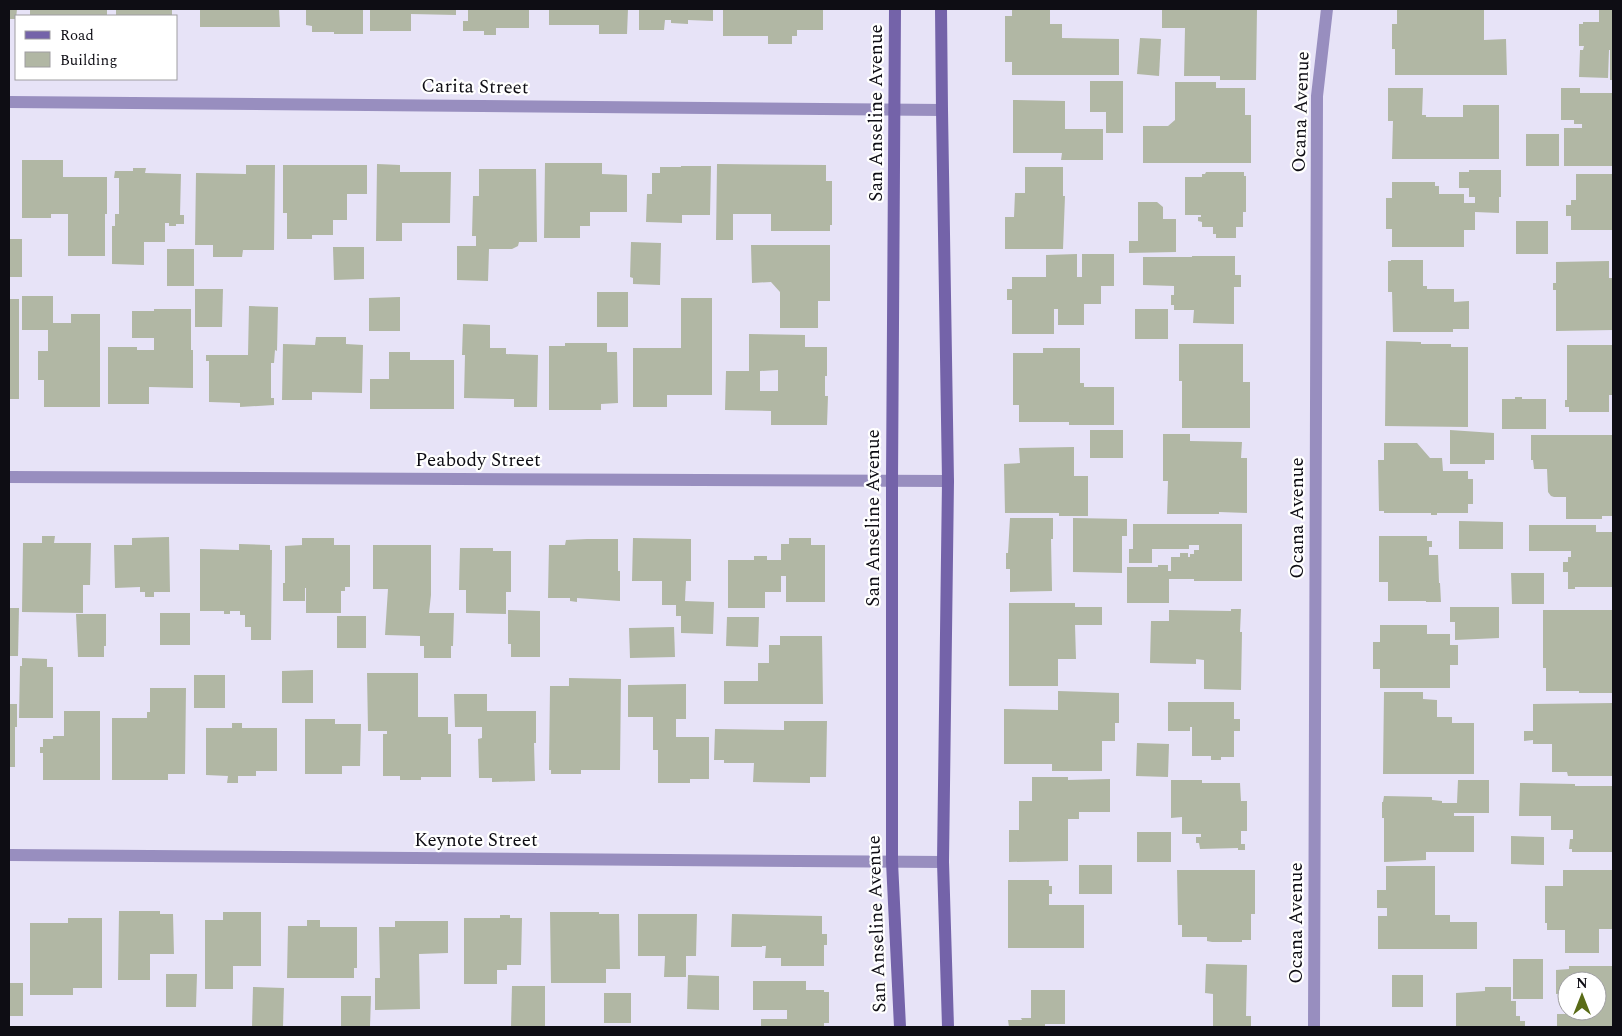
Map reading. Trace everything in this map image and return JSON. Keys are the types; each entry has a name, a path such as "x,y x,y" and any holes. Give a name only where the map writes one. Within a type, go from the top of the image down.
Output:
{"street":[{"name":"San Anseline Avenue","path":"895,9 892,862 900,1027"},
{"path":"941,9 948,480 943,862 948,1027"},
{"name":"Ocana Avenue","path":"1314,1027 1317,96 1327,9"},
{"name":"Carita Street","path":"9,102 942,110"},
{"name":"Peabody Street","path":"9,476 948,480"},
{"name":"Keynote Street","path":"9,855 943,862"}],"building":[{"path":"9,9 17,9 15,19 9,19"},
{"path":"30,9 107,9 107,15 30,15"},
{"path":"116,9 172,9 172,15 116,15"},
{"path":"200,9 279,9 280,27 200,27"},
{"path":"306,9 363,9 363,34 312,32 312,26 306,25"},
{"path":"370,9 456,9 456,15 411,14 411,31 370,31"},
{"path":"468,9 529,9 529,28 496,28 496,35 484,35 484,31 463,31 463,21 468,21"},
{"path":"549,9 628,9 627,34 599,34 599,25 549,25"},
{"path":"639,9 713,9 713,21 688,20 688,24 671,23 671,20 665,20 664,30 639,30"},
{"path":"723,9 823,9 823,30 797,30 797,36 792,36 792,44 768,44 768,36 723,36"},
{"path":"1012,9 1050,9 1050,24 1062,24 1062,38 1119,39 1119,75 1012,75 1012,62 1005,62 1005,16 1012,16"},
{"path":"1162,9 1257,9 1256,80 1220,80 1220,76 1184,76 1185,28 1162,28"},
{"path":"1397,9 1484,9 1484,40 1506,39 1507,75 1395,75 1395,49 1392,49 1392,24 1397,24"},
{"path":"1599,9 1613,9 1613,80 1610,80 1610,50 1608,78 1579,77 1580,50 1583,50 1584,46 1579,46 1579,24 1583,24 1583,22 1599,22"},
{"path":"1140,38 1161,39 1159,76 1137,74"},
{"path":"1090,81 1123,81 1123,133 1106,133 1106,112 1090,112"},
{"path":"1175,82 1216,82 1216,88 1245,88 1245,115 1251,115 1251,163 1143,163 1143,126 1168,126 1175,120"},
{"path":"1388,88 1423,88 1422,115 1426,115 1426,117 1463,117 1463,105 1499,105 1499,159 1392,159 1393,121 1388,121"},
{"path":"1561,88 1580,88 1580,93 1613,93 1613,166 1564,166 1564,128 1582,128 1582,124 1574,124 1574,120 1561,120"},
{"path":"1013,100 1065,101 1065,129 1103,129 1103,160 1061,160 1062,153 1013,153"},
{"path":"1526,134 1559,134 1559,166 1526,166"},
{"path":"22,160 63,160 63,177 107,177 105,256 68,256 68,214 51,214 51,218 22,218"},
{"path":"545,163 602,163 602,174 627,175 627,212 590,212 590,226 580,226 580,238 544,238"},
{"path":"377,164 400,165 400,172 451,172 450,223 402,223 402,241 376,241"},
{"path":"717,164 826,165 826,181 832,181 832,225 830,225 830,231 771,231 771,214 733,214 733,240 716,240"},
{"path":"246,165 275,165 274,250 243,250 242,257 213,257 213,245 195,245 196,173 246,174"},
{"path":"283,165 367,165 367,194 347,194 347,220 333,220 333,235 312,235 312,239 287,239 287,213 283,213"},
{"path":"711,166 710,215 682,215 682,223 646,222 647,194 652,194 652,173 660,173 660,167"},
{"path":"1025,167 1063,167 1063,196 1065,196 1063,249 1005,249 1005,217 1014,217 1015,193 1025,193"},
{"path":"133,168 146,168 145,173 181,174 180,215 184,215 184,224 169,226 169,223 165,223 165,242 144,242 144,265 112,264 112,226 115,226 115,214 119,214 119,178 114,178 115,171 133,171"},
{"path":"479,169 536,169 537,242 519,242 518,246 512,249 489,249 488,281 457,280 457,246 476,246 476,236 472,236 473,196 479,196"},
{"path":"1469,170 1501,170 1499,213 1475,212 1475,230 1464,230 1464,247 1392,247 1392,229 1386,229 1386,198 1392,198 1392,182 1435,182 1435,186 1439,186 1439,194 1464,194 1464,203 1475,203 1475,197 1469,197 1469,188 1459,188 1459,172 1469,172"},
{"path":"1206,172 1244,172 1244,176 1246,176 1246,212 1243,212 1243,227 1236,227 1236,238 1216,238 1216,234 1213,234 1213,227 1202,227 1202,222 1198,221 1198,217 1201,217 1201,215 1185,215 1185,177 1202,177 1202,174"},
{"path":"1576,174 1613,174 1613,230 1571,230 1571,216 1566,216 1566,205 1571,205 1571,200 1576,200"},
{"path":"1138,202 1157,202 1163,207 1163,219 1176,219 1176,252 1129,253 1129,241 1138,241"},
{"path":"1516,221 1548,221 1548,254 1516,254"},
{"path":"9,239 22,239 22,277 9,277"},
{"path":"631,242 661,243 660,285 633,284 633,278 630,277"},
{"path":"751,245 830,245 830,301 818,301 818,328 780,328 780,292 771,282 752,283"},
{"path":"333,247 364,247 364,279 334,280"},
{"path":"167,249 194,249 194,286 167,286"},
{"path":"1077,254 1077,277 1082,277 1082,254 1114,254 1114,286 1101,286 1101,304 1084,304 1084,325 1058,325 1058,309 1054,309 1054,334 1012,334 1012,300 1007,300 1007,289 1012,289 1012,277 1046,277 1046,255"},
{"path":"1235,256 1235,275 1241,275 1241,287 1234,287 1234,324 1193,323 1194,310 1174,310 1174,305 1171,305 1171,295 1174,295 1174,286 1143,285 1143,257"},
{"path":"1423,260 1423,286 1427,286 1427,289 1454,289 1454,302 1469,301 1469,329 1453,329 1453,332 1393,332 1392,292 1388,292 1388,261"},
{"path":"1609,261 1609,278 1613,278 1613,330 1556,331 1556,290 1553,290 1553,283 1556,283 1556,262"},
{"path":"195,289 223,289 222,327 195,327"},
{"path":"597,292 628,292 628,327 597,327"},
{"path":"22,296 53,296 53,323 71,323 71,314 100,314 100,407 44,407 44,380 38,380 38,351 48,351 48,330 22,330"},
{"path":"400,297 400,331 369,331 369,298"},
{"path":"681,298 712,298 712,395 667,395 667,407 633,407 633,348 681,348"},
{"path":"9,299 19,299 19,399 9,399"},
{"path":"249,306 278,307 277,351 275,350 274,363 271,363 271,398 274,398 274,405 240,407 240,403 209,402 209,361 206,361 206,355 248,355"},
{"path":"154,309 191,309 193,388 149,387 149,404 108,404 108,347 137,347 137,350 154,350 154,338 132,338 132,311 154,311"},
{"path":"1135,309 1168,309 1168,339 1135,339"},
{"path":"463,324 490,325 490,348 506,348 506,354 538,355 537,407 514,407 514,399 464,398 465,355 462,355"},
{"path":"749,334 805,335 805,347 827,347 825,396 828,396 827,425 771,425 771,411 725,410 726,371 749,371","holes":["778,370 778,391 760,391 760,371"]},
{"path":"316,337 346,337 346,344 363,345 362,393 312,392 312,400 282,400 283,344 315,345"},
{"path":"1386,341 1451,344 1451,347 1468,347 1468,427 1385,426"},
{"path":"565,343 607,343 607,352 617,352 618,403 601,404 601,410 549,410 549,346 565,346"},
{"path":"1179,344 1243,344 1243,382 1250,382 1250,428 1182,428 1182,381 1179,381"},
{"path":"1567,345 1612,345 1612,395 1609,395 1609,412 1569,412 1569,407 1565,407 1565,400 1567,400"},
{"path":"1043,348 1080,348 1080,383 1084,383 1084,387 1114,387 1114,425 1069,425 1069,422 1019,422 1019,405 1013,405 1013,353 1043,353"},
{"path":"389,352 410,352 410,360 454,360 454,409 370,409 370,379 389,379"},
{"path":"1515,397 1522,397 1522,399 1546,399 1546,429 1502,429 1502,399 1515,399"},
{"path":"1090,430 1123,430 1123,458 1090,458"},
{"path":"1450,430 1494,433 1494,460 1485,460 1485,464 1450,464"},
{"path":"1163,434 1190,434 1190,441 1242,442 1241,458 1247,458 1247,513 1167,514 1168,481 1163,481"},
{"path":"1531,435 1613,435 1613,516 1602,516 1602,519 1566,519 1566,497 1551,496 1548,492 1547,469 1534,469 1533,460 1531,460"},
{"path":"1384,443 1417,443 1430,458 1442,458 1443,471 1468,471 1468,479 1473,479 1473,504 1468,504 1468,513 1437,513 1437,515 1431,515 1431,513 1384,513 1384,511 1379,511 1378,460 1384,460"},
{"path":"1074,447 1074,476 1088,476 1088,516 1059,516 1059,513 1005,513 1004,464 1020,463 1019,448"},
{"path":"1010,518 1053,518 1053,539 1051,539 1052,591 1010,592 1010,569 1006,569 1006,553 1008,553"},
{"path":"1073,518 1127,519 1127,536 1122,536 1122,573 1073,572"},
{"path":"1459,521 1503,522 1503,549 1459,549"},
{"path":"1133,524 1242,524 1242,581 1169,579 1169,603 1127,603 1127,567 1158,567 1158,565 1168,565 1168,571 1171,571 1171,557 1180,557 1180,553 1188,553 1188,557 1190,557 1190,554 1194,554 1194,550 1199,550 1199,545 1189,545 1189,549 1152,549 1152,563 1129,563 1129,549 1133,549"},
{"path":"1529,525 1596,525 1596,532 1613,532 1613,587 1575,587 1575,589 1568,589 1568,572 1563,572 1563,562 1568,562 1568,557 1571,557 1571,551 1529,551"},
{"path":"42,536 55,536 54,543 91,543 90,585 83,585 83,613 22,612 23,543 42,543"},
{"path":"1379,536 1427,536 1427,541 1432,541 1432,547 1429,547 1429,555 1438,555 1441,602 1388,601 1388,582 1379,582"},
{"path":"169,537 170,592 154,592 154,597 145,597 145,592 140,592 140,587 115,588 114,545 132,545 132,538"},
{"path":"302,538 334,538 334,545 350,545 350,587 345,587 345,591 341,591 341,613 306,613 306,588 305,601 283,601 285,546 302,545"},
{"path":"633,538 691,539 691,581 686,581 685,601 714,602 713,634 681,633 681,616 676,616 676,605 662,605 662,581 632,581"},
{"path":"789,538 811,538 811,545 825,545 825,602 786,602 786,576 781,576 781,592 765,592 765,608 728,608 728,560 754,560 754,556 767,556 767,560 781,560 781,544 789,544"},
{"path":"618,539 620,601 577,598 577,602 570,601 570,598 548,598 549,545 565,545 566,540"},
{"path":"239,544 270,545 270,550 272,550 271,640 251,640 251,627 245,627 245,615 240,615 240,611 230,611 230,614 224,614 224,611 200,611 200,549 239,550"},
{"path":"373,545 431,545 429,613 454,613 451,658 424,658 424,646 420,646 420,636 385,635 388,589 373,589"},
{"path":"460,548 493,548 493,551 511,551 511,592 506,592 506,614 466,613 466,590 459,590"},
{"path":"1511,573 1544,573 1544,604 1512,604"},
{"path":"1009,603 1075,603 1075,607 1102,607 1102,625 1075,625 1076,659 1058,659 1058,686 1009,686"},
{"path":"1450,607 1499,607 1499,638 1455,640 1455,622 1450,622"},
{"path":"9,608 19,608 18,656 9,656"},
{"path":"1231,609 1241,609 1241,690 1204,689 1204,660 1196,659 1196,664 1150,663 1151,621 1169,621 1169,610 1231,611"},
{"path":"508,610 540,611 540,657 511,657 511,644 508,644"},
{"path":"1543,610 1613,610 1613,693 1546,691 1546,668 1543,668"},
{"path":"160,613 190,613 190,645 160,645"},
{"path":"76,614 106,614 104,657 78,657"},
{"path":"337,616 366,616 366,648 337,648"},
{"path":"727,617 759,617 758,647 726,646"},
{"path":"1380,625 1427,625 1427,634 1450,634 1450,645 1458,645 1458,665 1450,665 1450,688 1380,688 1380,669 1373,669 1373,642 1380,642"},
{"path":"674,627 675,657 630,658 629,628"},
{"path":"780,636 822,636 823,704 724,704 724,681 758,681 758,663 769,663 769,645 780,645"},
{"path":"22,658 47,659 47,667 53,667 53,718 19,718 20,666 22,666"},
{"path":"313,670 313,703 282,703 282,671"},
{"path":"367,673 418,673 418,717 448,717 448,734 451,734 451,777 421,777 421,780 400,780 400,776 383,776 383,734 387,734 387,731 368,731"},
{"path":"194,675 225,675 225,708 194,708"},
{"path":"569,678 621,679 620,770 581,770 581,774 551,774 551,770 549,770 550,686 569,686"},
{"path":"686,684 686,719 676,719 676,737 709,737 709,779 690,779 690,783 658,783 658,750 653,750 653,717 628,717 628,685"},
{"path":"150,688 186,688 185,774 168,774 168,780 112,780 112,718 147,718 147,712 150,712"},
{"path":"1058,691 1119,693 1119,723 1115,723 1115,741 1102,741 1102,771 1052,771 1052,764 1004,764 1004,709 1058,710"},
{"path":"1384,692 1423,692 1423,699 1437,700 1437,717 1452,717 1452,723 1474,723 1474,774 1383,774"},
{"path":"454,694 487,694 487,711 536,711 536,743 534,743 535,781 492,782 492,778 479,778 478,739 482,738 482,727 455,727"},
{"path":"1168,702 1234,702 1234,719 1240,719 1240,731 1234,731 1234,757 1221,757 1221,760 1211,760 1211,756 1192,756 1192,727 1190,727 1190,731 1168,731"},
{"path":"1613,703 1613,776 1568,776 1567,772 1552,772 1552,744 1533,744 1533,740 1524,741 1524,731 1533,731 1533,704"},
{"path":"9,704 17,704 15,767 9,767"},
{"path":"64,711 100,711 100,780 43,780 43,753 40,753 40,747 43,747 43,739 53,739 53,736 64,736"},
{"path":"305,719 335,719 335,724 361,724 360,766 342,766 342,774 305,774"},
{"path":"784,721 827,721 826,777 810,777 810,783 753,782 754,763 724,763 724,760 714,760 715,729 784,730"},
{"path":"232,723 242,723 242,728 277,728 277,771 256,771 256,776 238,776 238,783 227,783 228,776 206,775 206,728 232,728"},
{"path":"1137,743 1169,744 1168,777 1136,776"},
{"path":"1032,777 1068,777 1068,780 1110,779 1110,812 1079,812 1079,819 1068,819 1068,861 1009,862 1009,830 1019,830 1019,801 1032,801"},
{"path":"1171,780 1202,780 1202,783 1240,783 1241,801 1247,801 1247,831 1241,831 1241,844 1245,844 1245,850 1238,850 1238,848 1200,849 1199,843 1196,843 1196,837 1201,837 1201,834 1182,834 1182,817 1171,818"},
{"path":"1458,780 1489,780 1489,813 1454,813 1454,816 1474,816 1474,852 1426,852 1426,860 1384,862 1382,802 1384,796 1432,797 1432,800 1442,801 1442,803 1457,803"},
{"path":"1520,783 1613,786 1613,852 1572,852 1572,849 1569,849 1570,839 1573,839 1573,830 1551,830 1551,816 1519,816"},
{"path":"1137,832 1171,832 1171,862 1137,862"},
{"path":"1511,836 1544,837 1544,865 1511,864"},
{"path":"1079,865 1112,865 1112,894 1079,894"},
{"path":"1386,866 1435,866 1435,915 1450,915 1450,922 1477,922 1477,949 1378,949 1378,916 1387,916 1387,908 1377,908 1377,890 1386,890"},
{"path":"1177,870 1255,870 1255,914 1251,914 1251,940 1242,940 1242,942 1212,942 1207,941 1207,937 1182,937 1182,925 1178,925"},
{"path":"1563,870 1613,870 1612,929 1599,929 1599,953 1565,953 1565,930 1547,930 1547,923 1545,923 1545,886 1563,886"},
{"path":"1008,880 1049,880 1049,886 1052,886 1052,894 1049,894 1049,905 1084,905 1084,948 1008,948"},
{"path":"119,911 160,911 160,914 173,914 174,954 150,954 150,980 118,980"},
{"path":"223,912 261,912 261,966 233,966 233,989 205,989 205,920 223,920"},
{"path":"550,912 619,914 620,969 606,969 606,983 551,983"},
{"path":"638,914 697,914 696,956 686,956 686,977 664,977 665,956 638,956"},
{"path":"732,914 822,916 822,934 827,934 827,945 824,945 824,966 781,966 781,958 765,958 766,946 731,947"},
{"path":"500,915 510,915 510,918 522,918 521,965 507,965 507,970 497,970 497,984 464,984 464,918 500,918"},
{"path":"68,918 102,918 102,988 73,988 73,995 30,995 30,923 68,923"},
{"path":"307,920 320,920 320,927 357,927 357,968 354,968 354,978 287,978 288,926 307,926"},
{"path":"395,921 448,921 448,953 419,954 420,1009 375,1010 375,978 380,978 379,927 395,927"},
{"path":"1513,959 1543,959 1543,999 1513,999"},
{"path":"1206,964 1247,965 1246,1016 1251,1016 1251,1027 1213,1027 1213,994 1205,993"},
{"path":"1569,966 1613,966 1613,1027 1557,1027 1557,1021 1607,1021 1607,971 1557,971 1556,994 1556,970 1569,969"},
{"path":"166,974 197,974 196,1007 166,1007"},
{"path":"688,975 719,976 719,1010 687,1009"},
{"path":"1392,975 1423,975 1423,1007 1392,1007"},
{"path":"753,981 806,981 806,990 824,990 824,992 829,992 829,1023 824,1023 824,1027 761,1027 761,1019 787,1019 787,1010 753,1010"},
{"path":"9,983 23,983 23,1016 9,1016"},
{"path":"512,986 545,986 545,1027 511,1027"},
{"path":"253,987 284,988 283,1027 252,1027"},
{"path":"1485,987 1511,987 1511,1001 1516,1001 1516,1016 1520,1016 1520,1021 1525,1021 1525,1027 1456,1027 1456,993 1485,991"},
{"path":"1031,990 1065,990 1065,1024 1045,1024 1045,1027 1009,1027 1008,1020 1031,1018"},
{"path":"604,993 631,993 631,1023 604,1023"},
{"path":"341,996 371,996 370,1027 341,1027"}]}
